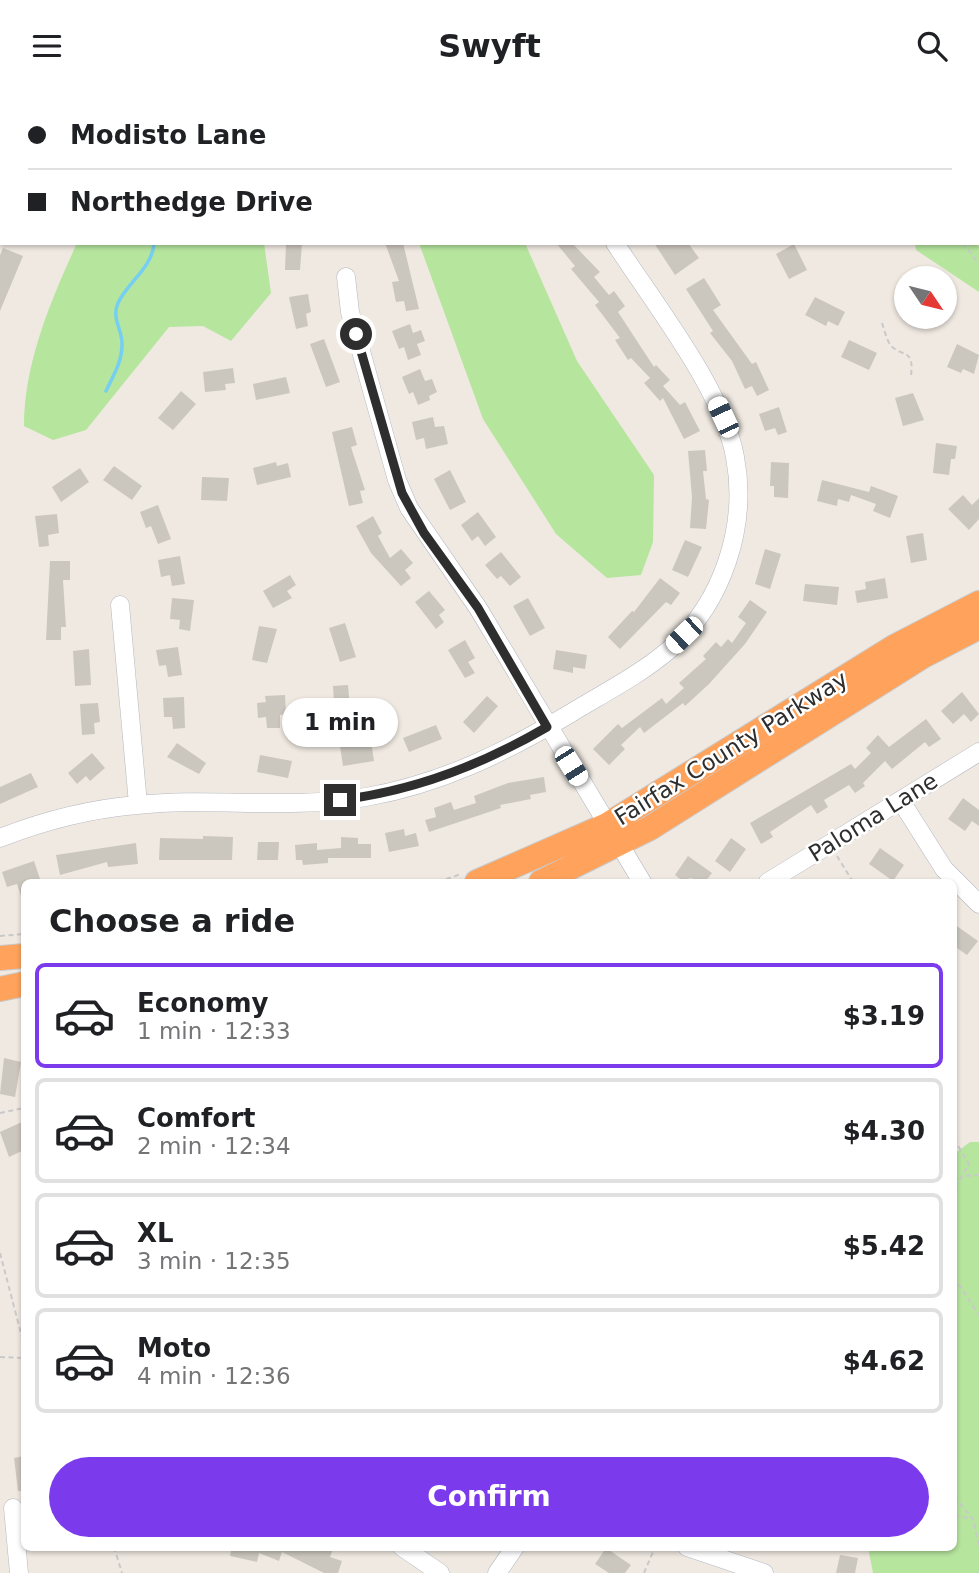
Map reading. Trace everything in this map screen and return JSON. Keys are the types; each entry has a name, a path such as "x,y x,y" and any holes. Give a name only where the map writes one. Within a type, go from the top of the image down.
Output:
{"highway":[{"name":"Fairfax County Parkway","path":"546,879 894,647 979,603"},
{"name":"Fairfax County Parkway","path":"487,879 613,835 707,793 923,656 979,627"},
{"path":"0,958 21,956"},
{"path":"0,989 21,985"}],"street":[{"path":"0,838 83,813 138,804 314,804 366,797 465,769 547,727 652,663 684,635 704,610 719,582 738,521 735,458 723,417 616,245"},
{"path":"346,277 350,312 402,493 424,533 478,608 640,879"},
{"path":"120,605 138,804"},
{"name":"Paloma Lane","path":"773,879 979,752"},
{"path":"901,801 944,869 954,879"},
{"path":"957,882 979,904"},
{"path":"13,1508 19,1573"},
{"path":"408,1551 440,1573"},
{"path":"497,1573 512,1551"},
{"path":"699,1551 764,1573"}],"path":[{"path":"965,245 979,264"},
{"path":"882,323 891,345 908,356 912,365 911,376"},
{"path":"829,844 851,879"},
{"path":"0,936 21,934"},
{"path":"0,1113 21,1109"},
{"path":"957,1144 969,1164 957,1186"},
{"path":"964,1176 979,1175"},
{"path":"0,1253 21,1334"},
{"path":"957,1282 979,1315"},
{"path":"0,1357 21,1358"},
{"path":"957,1500 973,1518 979,1546"},
{"path":"957,1516 973,1518"},
{"path":"115,1551 122,1573"},
{"path":"644,1573 653,1551"}],"green space":[{"path":"76,245 264,245 271,293 231,341 203,326 169,327 86,430 53,440 24,426 25,402 34,355"},
{"path":"420,245 526,245 577,361 654,475 653,542 641,575 607,578 556,534 483,419"},
{"path":"915,245 979,245 979,292 957,277 957,266 940,266 916,250"},
{"path":"970,1142 979,1142 979,1573 873,1573 869,1551 957,1551 957,1152"}],"building":[{"path":"286,245 302,245 300,270 285,270"},
{"path":"386,245 403,245 419,309 406,311 404,301 396,302 392,282 399,281"},
{"path":"558,245 574,245 600,272 594,277 609,295 614,291 625,306 618,312 654,367 656,365 670,380 663,386 680,405 685,402 700,431 684,439 663,398 660,401 644,383 650,378 631,358 628,360 615,340 620,338 595,305 599,302 571,269 575,266"},
{"path":"655,245 689,245 699,258 675,275"},
{"path":"794,245 807,270 789,279 776,254"},
{"path":"3,248 23,256 0,311 0,255"},
{"path":"704,278 721,305 713,310 752,364 756,362 769,390 757,396 752,386 745,389 732,361 710,333 713,331 686,289"},
{"path":"308,294 311,312 306,314 308,326 296,329 289,297"},
{"path":"815,297 845,312 838,326 828,321 826,326 805,315"},
{"path":"410,324 413,333 421,330 425,341 417,344 421,355 408,360 404,347 399,349 392,331"},
{"path":"324,339 340,382 326,387 310,344"},
{"path":"849,340 877,353 869,370 841,357"},
{"path":"957,344 979,355 974,374 963,369 961,373 947,367"},
{"path":"233,368 235,383 225,384 226,390 205,392 203,372"},
{"path":"420,369 425,381 432,379 437,392 429,396 430,400 418,405 413,392 409,394 402,377"},
{"path":"286,377 290,393 256,400 253,384"},
{"path":"181,391 196,404 173,430 158,418"},
{"path":"913,393 924,420 903,426 895,398"},
{"path":"779,407 787,432 778,435 775,428 765,431 759,414"},
{"path":"433,417 435,427 444,426 448,444 426,449 424,438 416,440 412,422"},
{"path":"352,427 357,445 351,447 365,490 360,491 363,503 349,506 332,432"},
{"path":"936,443 957,446 955,459 951,459 949,475 933,473"},
{"path":"705,450 707,471 703,471 706,499 709,500 706,529 690,528 692,497 688,451"},
{"path":"276,462 277,466 288,463 291,477 257,485 253,468"},
{"path":"771,462 789,463 788,498 774,497 774,486 770,486"},
{"path":"114,466 142,486 132,500 103,480"},
{"path":"80,468 89,482 61,502 52,487"},
{"path":"450,470 466,502 450,510 434,479"},
{"path":"202,477 229,478 227,501 201,500"},
{"path":"822,480 869,492 871,486 898,496 890,518 873,511 876,504 851,495 849,502 838,499 837,506 817,501"},
{"path":"963,495 972,505 979,498 979,519 969,530 948,509"},
{"path":"158,505 171,539 158,544 151,526 146,528 140,512"},
{"path":"478,512 496,537 485,546 478,536 472,541 461,525"},
{"path":"57,514 59,533 48,535 49,546 39,547 35,516"},
{"path":"373,516 382,533 378,536 390,558 401,549 413,563 405,570 411,578 401,586 371,553 356,526"},
{"path":"923,533 927,560 911,563 906,536"},
{"path":"685,540 702,547 688,577 672,570"},
{"path":"765,549 781,554 770,589 755,584"},
{"path":"501,552 521,577 510,586 501,576 497,579 485,565"},
{"path":"180,556 185,584 172,586 170,575 161,577 158,560"},
{"path":"50,561 70,561 70,580 63,580 66,627 61,627 61,640 46,640"},
{"path":"290,575 296,585 287,591 292,598 273,608 263,591"},
{"path":"660,578 680,593 671,605 666,602 620,649 608,637 632,611 634,612"},
{"path":"885,578 888,598 857,603 855,591 866,589 865,582"},
{"path":"805,584 839,587 837,605 803,601"},
{"path":"429,591 445,610 439,615 444,622 436,629 415,602"},
{"path":"172,598 194,600 190,631 179,629 180,620 170,619"},
{"path":"528,598 545,628 530,636 513,606"},
{"path":"750,600 767,612 745,644 685,706 683,703 644,733 640,727 621,745 625,749 609,765 593,749 618,724 622,728 662,698 666,704 684,688 679,683 706,659 703,656 716,642 721,647 728,639 732,643 746,623 738,617"},
{"path":"345,623 356,657 340,662 329,628"},
{"path":"259,626 277,629 267,663 252,660"},
{"path":"465,640 475,658 468,662 475,673 465,678 448,650"},
{"path":"178,647 182,675 168,677 166,665 159,666 156,650"},
{"path":"89,649 91,685 75,686 73,651"},
{"path":"556,650 587,655 585,669 573,667 573,673 553,669"},
{"path":"348,685 351,720 335,721 333,686"},
{"path":"962,692 979,714 971,722 964,714 953,724 941,711"},
{"path":"285,695 286,714 280,715 280,728 267,728 266,717 258,718 257,703 266,702 265,696"},
{"path":"487,696 498,706 474,733 463,722"},
{"path":"184,697 185,728 173,729 172,717 164,717 163,698"},
{"path":"98,703 100,722 94,723 95,734 82,735 80,704"},
{"path":"926,719 941,739 929,747 925,742 892,769 885,761 863,783 865,786 855,793 849,785 824,800 828,807 817,814 811,805 770,832 773,837 761,844 750,823 851,764 855,769 871,753 866,748 878,735 889,747"},
{"path":"436,725 442,739 409,752 403,738"},
{"path":"371,741 374,761 343,766 340,746"},
{"path":"177,743 206,763 199,774 167,757"},
{"path":"92,753 105,768 90,781 86,776 77,784 68,773"},
{"path":"260,755 292,761 288,778 257,772"},
{"path":"31,773 38,787 0,804 0,787"},
{"path":"544,777 546,792 530,795 531,799 500,805 501,808 429,832 425,820 436,817 434,808 451,802 454,810 476,803 474,796 508,783"},
{"path":"963,798 979,810 979,826 972,821 965,831 948,819"},
{"path":"404,829 405,836 416,833 419,846 389,852 385,833"},
{"path":"203,836 233,837 232,860 159,860 160,838 203,839"},
{"path":"341,837 358,838 358,844 371,844 371,858 328,858 328,863 303,865 302,860 296,860 295,845 317,843 317,850 341,848"},
{"path":"731,838 746,849 730,872 715,861"},
{"path":"258,842 279,842 278,860 257,860"},
{"path":"136,843 138,864 108,867 107,862 60,875 56,855"},
{"path":"880,848 904,865 894,879 890,879 869,864"},
{"path":"688,856 712,873 707,879 680,879 675,875"},
{"path":"34,861 40,879 21,879 21,896 17,884 7,887 2,872"},
{"path":"957,926 978,941 967,955 957,948"},
{"path":"4,1058 21,1062 15,1097 0,1094"},
{"path":"21,1122 21,1151 9,1157 0,1132"},
{"path":"21,1457 21,1491 18,1491 14,1458"},
{"path":"231,1551 332,1551 330,1557 342,1561 338,1573 324,1573 282,1552 279,1561 259,1553 257,1562 230,1556"},
{"path":"604,1551 610,1551 631,1565 625,1573 609,1573 595,1564"},
{"path":"840,1555 858,1558 855,1573 836,1573"}],"waterway":[{"path":"106,391 122,351 116,309 122,296 145,267 154,245"}],"route":[{"path":"340,800 366,797 434,780 492,757 547,727 478,608 409,508 397,480 356,334"}]}
